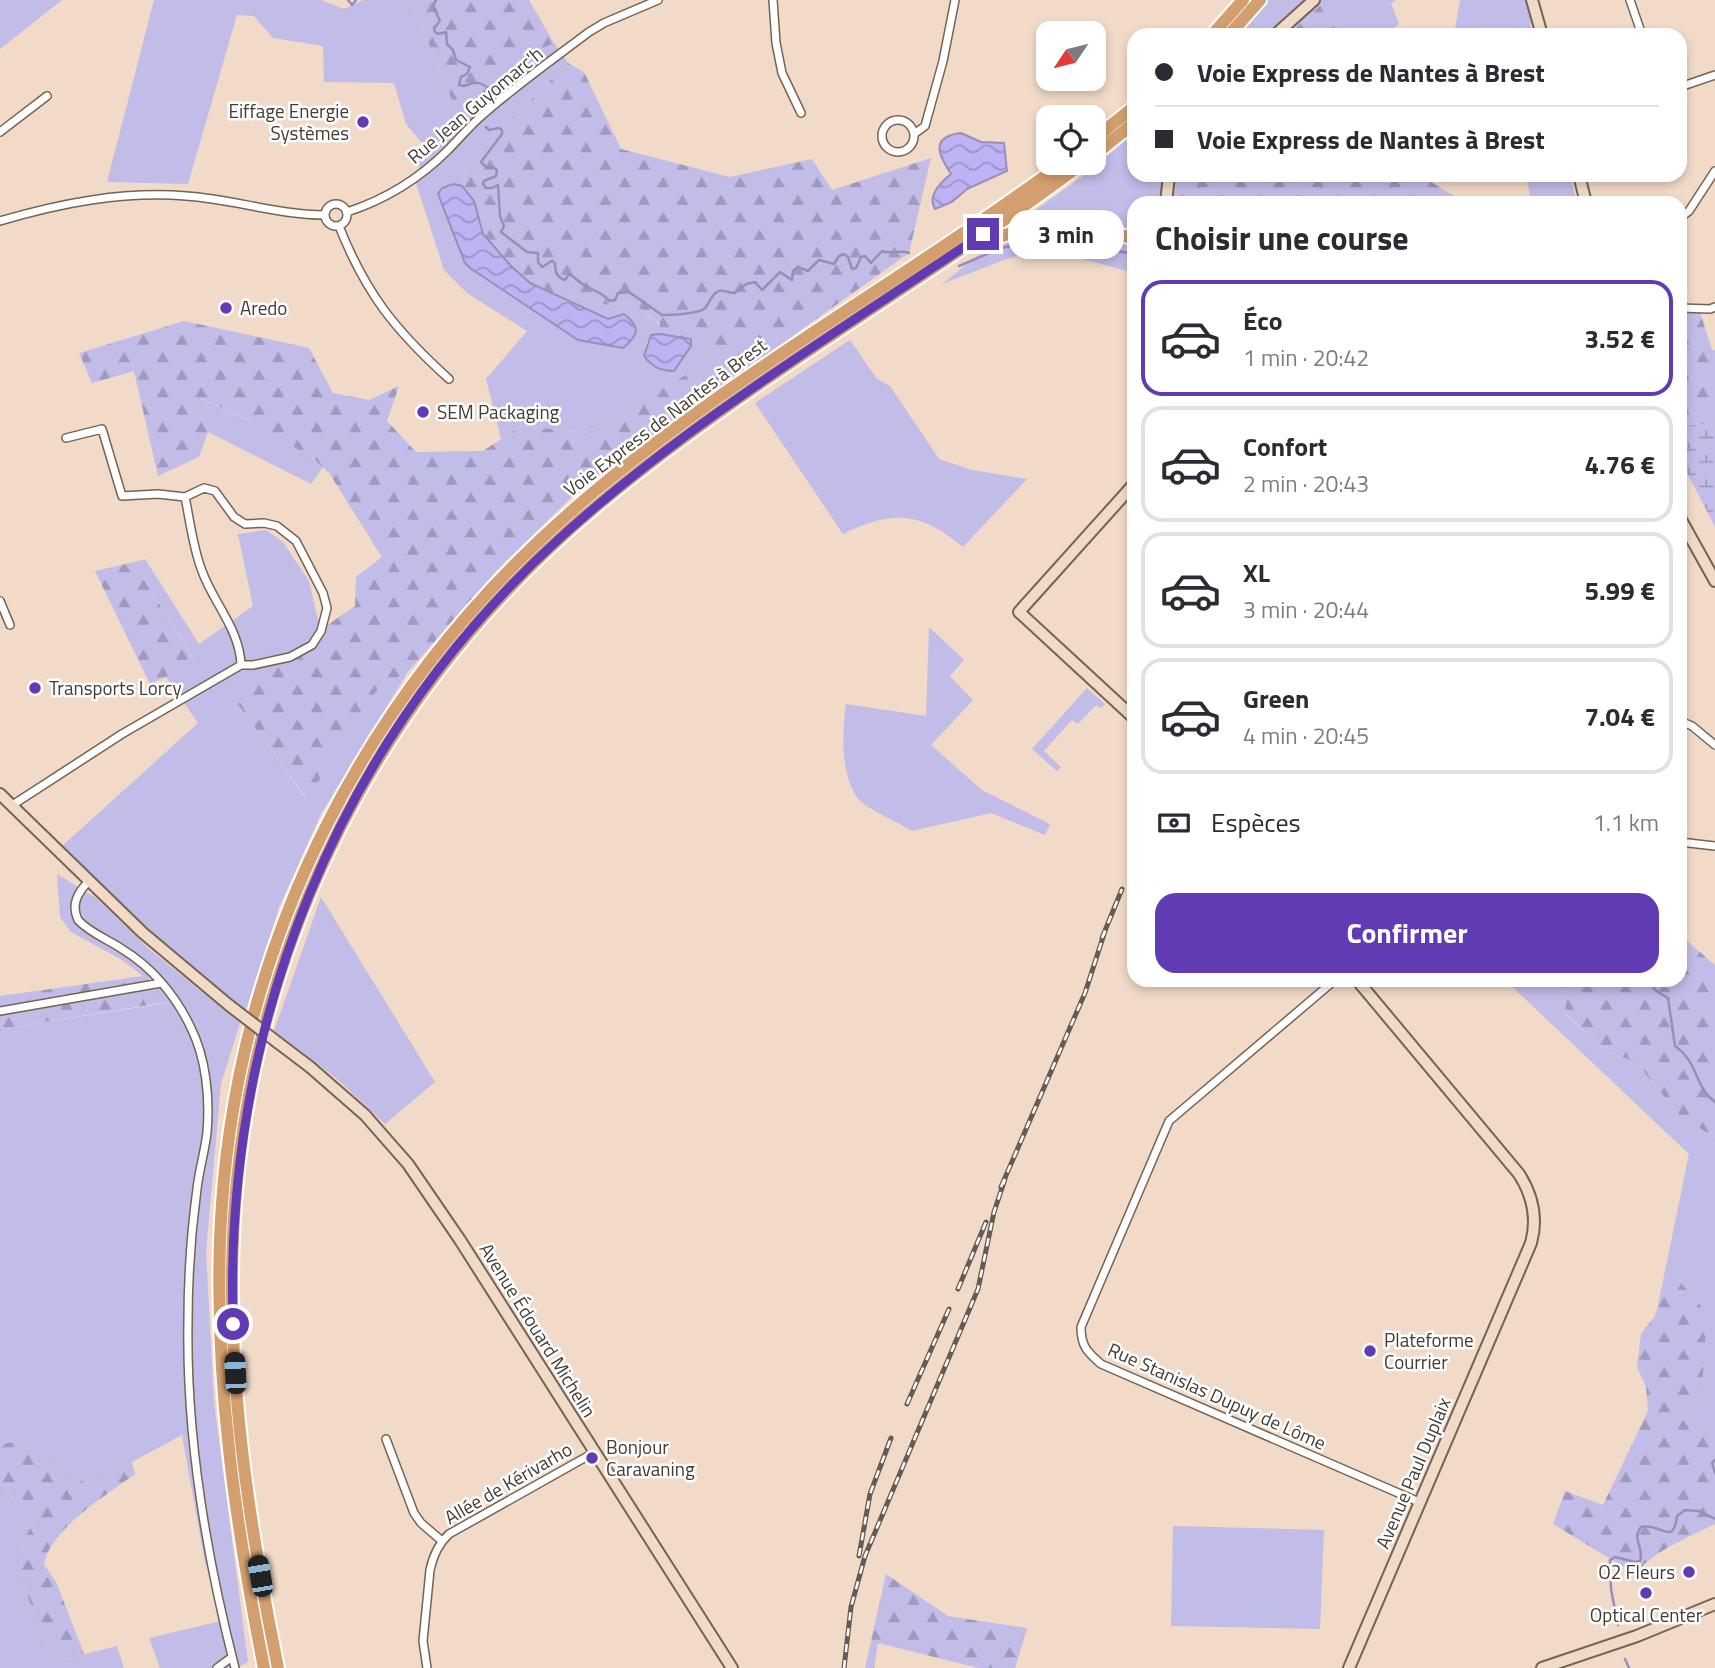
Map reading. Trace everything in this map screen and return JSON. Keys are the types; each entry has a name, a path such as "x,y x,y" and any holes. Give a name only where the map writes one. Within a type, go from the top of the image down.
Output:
{"highway":[{"path":"1218,28 1244,0"},
{"path":"1235,28 1260,0"},
{"path":"1106,129 1127,113"},
{"path":"1106,145 1127,129"},
{"name":"Voie Express de Nantes à Brest","path":"264,1668 241,1544 225,1415 219,1297 223,1197 233,1107 259,997 291,905 339,800 387,720 437,650 497,582 553,528 642,454 715,400 1046,175"},
{"name":"Voie Express de Nantes à Brest","path":"278,1668 257,1558 239,1422 232,1306 235,1206 247,1105 266,1020 296,925 330,847 363,783 406,714 473,627 527,569 598,505 681,440 1066,175"},
{"path":"962,248 1031,227 1073,227 1127,237"}],"main road":[{"path":"1284,28 1314,0"},
{"path":"1532,0 1540,28"},
{"path":"1127,492 1020,612 1127,711"},
{"path":"1687,531 1715,581"},
{"name":"Avenue Édouard Michelin","path":"0,794 165,953 310,1067 365,1115 408,1164 460,1240 732,1668"},
{"name":"Avenue Paul Duplaix","path":"1349,1668 1531,1243 1534,1211 1528,1189 1520,1174 1363,987"},
{"path":"1542,1668 1618,1642 1714,1604"}],"street":[{"name":"Rue Jean Guyomarc'h","path":"347,212 390,193 429,167 477,120 589,32 658,0"},
{"path":"773,0 776,43 782,73 801,113"},
{"path":"914,134 906,122 895,120 886,124 881,139 892,152 903,152 912,145 914,134 925,126 943,61 954,0"},
{"path":"1630,0 1639,28"},
{"path":"1687,85 1715,75"},
{"path":"0,132 47,96"},
{"path":"1687,213 1715,171"},
{"path":"0,221 68,203 141,195 187,196 300,215 325,215"},
{"path":"333,204 340,204 347,212 347,219 339,226 330,224 325,215 333,204"},
{"path":"339,226 360,276 389,319 414,347 449,379"},
{"path":"1687,308 1715,307"},
{"path":"11,806 122,734 242,665 290,656 312,645 320,631 327,608 323,593 296,541 277,526 264,523 245,524 234,517 215,491 204,488 185,497 158,494 121,496 102,429 66,438"},
{"path":"185,497 202,570 223,611 241,655 242,665"},
{"path":"0,601 10,625"},
{"path":"1687,724 1715,744"},
{"path":"1687,843 1715,846"},
{"path":"89,881 78,894 74,906 78,920 136,958 179,1005 193,1031 206,1083 207,1132 197,1188 192,1245 188,1365 198,1492 235,1668"},
{"path":"0,1011 161,983"},
{"name":"Rue Stanislas Dupuy de Lôme","path":"1327,987 1169,1121 1082,1327 1081,1342 1086,1352 1101,1364 1419,1502"},
{"path":"386,1439 414,1513 421,1523 442,1541"},
{"name":"Allée de Kérivarho","path":"427,1668 423,1641 430,1570 442,1541 449,1534 595,1452"},
{"path":"217,1668 232,1657"}],"green space":[{"path":"0,0 62,0 0,49"},
{"path":"154,0 321,0 344,9 363,0 411,0 453,103 470,105 518,75 513,63 554,43 568,63 469,161 462,186 453,184 442,188 465,263 578,340 624,314 608,319 548,291 608,305 633,303 660,325 660,334 651,335 646,343 648,362 653,367 665,371 691,346 691,339 712,360 588,433 521,426 501,439 486,379 527,331 467,293 444,270 416,183 423,144 406,124 394,83 324,82 323,46 273,38 254,16 237,15 188,184 107,182"},
{"path":"411,0 529,0 554,43 513,63 518,75 469,106 453,103"},
{"path":"1268,0 1396,0 1391,3 1399,24 1394,28 1335,28 1323,3 1296,28 1244,28"},
{"path":"1460,0 1525,0 1531,16 1530,28 1455,28"},
{"path":"1323,3 1335,28 1296,28"},
{"path":"568,63 584,72 621,149 730,177 812,159 832,190 931,158 909,253 585,484 496,571 408,672 379,687 307,799 224,685 304,655 323,640 329,624 355,606 356,577 382,557 329,473 313,458 246,419 201,398 208,432 199,457 158,476 134,371 92,383 79,353 184,321 309,348 333,393 369,400 399,386 387,421 416,452 483,451 521,426 588,433 711,360 690,339 660,334 660,324 633,303 608,305 548,291 530,283 483,234 468,191 462,186 469,161"},
{"path":"1127,139 1127,182 1176,182 1175,196 1127,196 1127,271 1043,248 942,284 1031,213 1084,175 1106,175 1106,157"},
{"path":"1176,182 1431,182 1454,196 1175,196"},
{"path":"1527,182 1572,182 1575,196 1530,196"},
{"path":"1699,309 1712,350 1715,350 1715,422 1687,429 1687,310"},
{"path":"850,340 877,379 890,386 939,459 972,470 1027,479 963,547 933,526 905,518 876,521 843,534 755,403"},
{"path":"200,398 281,438 323,467 311,484 208,432"},
{"path":"1715,422 1715,527 1687,473 1687,426"},
{"path":"266,530 283,542 309,581 318,620 329,624 323,640 304,655 225,685 306,799 379,687 408,672 321,814 280,905 246,1010 208,984 61,847 198,723 166,677 193,658 134,562 145,559 199,644 253,606 238,534"},
{"path":"134,562 193,659 150,684 95,571"},
{"path":"929,627 964,660 950,676 973,700 931,745 982,790 1050,824 1045,835 991,813 912,831 863,803 853,790 845,766 846,704 926,716"},
{"path":"1087,688 1105,704 1101,708 1096,705 1078,724 1072,720 1044,751 1061,767 1057,771 1032,749"},
{"path":"57,874 96,898 148,948 240,1023 221,1084 206,1251 214,1402 248,1662 237,1668 160,1668 149,1638 221,1621 204,1557 182,1435 89,1485 16,1442 0,1444 0,1029 167,1003 143,976 122,960 71,932 60,917"},
{"path":"321,897 435,1082 385,1124 337,1079 274,1031"},
{"path":"1687,941 1715,965 1715,1138 1679,1115 1636,1062 1607,1052 1565,1013 1567,987 1687,987"},
{"path":"143,976 168,1002 0,1029 0,996"},
{"path":"1512,987 1567,987 1565,1014 1607,1052 1636,1062 1679,1115 1715,1138 1715,1436 1700,1436 1679,1417 1702,1388 1666,1287 1657,1310 1689,1154"},
{"path":"1681,1283 1707,1313 1702,1388 1679,1417 1700,1436 1715,1436 1715,1524 1662,1551 1635,1574 1553,1524 1565,1491 1603,1505 1648,1411 1646,1387 1637,1367 1641,1334 1654,1317 1666,1287"},
{"path":"16,1442 89,1485 132,1462 135,1474 68,1525 49,1551 44,1564 57,1584 84,1654 57,1661 37,1622 23,1573 23,1543 35,1522 14,1501 0,1480 0,1444"},
{"path":"0,1480 14,1501 35,1522 23,1543 23,1573 37,1621 57,1661 117,1646 124,1668 0,1668"},
{"path":"1173,1526 1324,1530 1320,1629 1171,1626"},
{"path":"886,1574 948,1616 1027,1628 1015,1668 978,1668 878,1643 874,1668 865,1668"}],"water":[{"path":"961,133 981,142 1004,143 1007,171 967,189 952,202 935,209 934,194 951,174 943,161 940,143 951,135"},
{"path":"453,184 462,186 474,201 483,234 530,283 608,319 624,314 635,327 632,339 623,348 578,340 470,268 465,263 438,194 442,188"},
{"path":"651,335 691,339 691,346 674,371 657,368 644,356"}],"waterway":[{"path":"348,0 352,5 356,0"},
{"path":"436,0 433,6 440,21 434,28 435,32 446,32 447,44 453,50 456,60 470,67 467,74 461,77 459,85 476,83 488,88 475,101"},
{"path":"486,127 489,130 502,130 502,134 481,162 487,168 493,167 497,170 496,176 483,184 486,188 498,185 500,216 504,226 501,232 527,252 538,253 538,262 542,267 552,261 560,277 565,280 569,274 609,301 615,300 618,293 629,292 662,315 691,313 705,308 719,291 735,293 746,284 755,282 762,290 780,272 792,280 793,271 798,267 808,271 819,260 834,264 839,256 844,254 848,257 852,269 856,268 861,257 865,256 871,263 882,251 909,253"},
{"path":"959,266 1001,248 1031,242 1061,241 1127,253"},
{"path":"1653,987 1668,998 1675,1046 1689,1060 1703,1089 1715,1102"},
{"path":"1715,1460 1712,1463 1715,1473"},
{"path":"1618,1625 1611,1589 1610,1560 1615,1557 1640,1561 1637,1536 1641,1527 1670,1532 1677,1516 1685,1510 1699,1511 1715,1519"},
{"path":"1625,1659 1629,1668"}],"railway":[{"path":"1102,938 1122,889"},
{"path":"1001,1187 1085,993 1105,931"},
{"path":"844,1668 851,1607 865,1556 978,1289 994,1212 1005,1179"},
{"path":"958,1289 986,1222"},
{"path":"907,1404 949,1309"},
{"path":"859,1556 870,1494 891,1438"}],"place":[{"name":"Eiffage Energie Systèmes","path":"363,122"},
{"name":"Aredo","path":"226,308"},
{"name":"SEM Packaging","path":"423,412"},
{"name":"Transports Lorcy","path":"35,688"},
{"name":"Plateforme Courrier","path":"1370,1351"},
{"name":"Bonjour Caravaning","path":"592,1458"},
{"name":"O2 Fleurs","path":"1689,1572"},
{"name":"Optical Center","path":"1646,1593"}],"route":[{"path":"233,1324 233,1243 241,1144 266,1020 296,925 315,880 363,783 406,714 447,658 506,591 598,505 698,427 983,234"}]}
